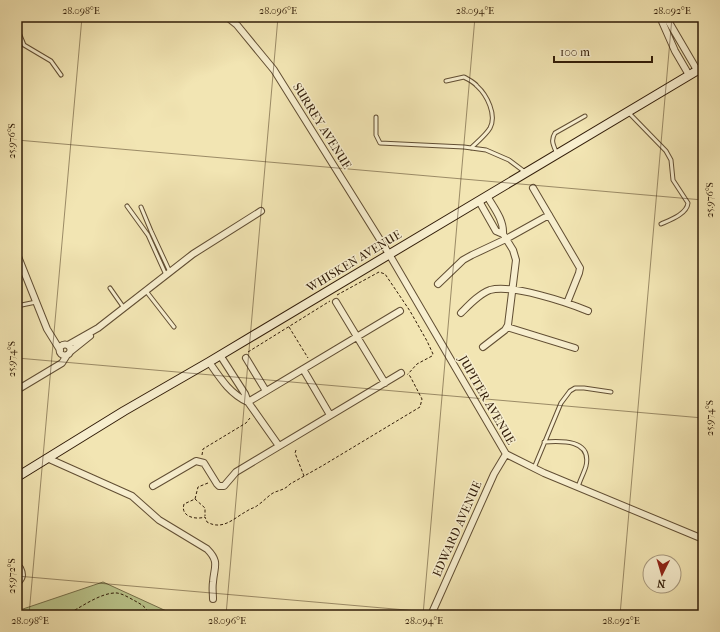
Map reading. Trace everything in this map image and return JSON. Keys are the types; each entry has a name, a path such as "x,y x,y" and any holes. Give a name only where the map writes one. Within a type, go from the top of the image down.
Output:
{"street":[{"name":"SURREY AVENUE","path":"227,17 237,25 274,70 389,254"},
{"path":"660,17 675,51 689,75"},
{"path":"666,17 700,68"},
{"name":"WHISKEN AVENUE","path":"17,476 700,68"},
{"path":"533,188 580,268 567,303"},
{"path":"487,196 504,226 505,237"},
{"path":"479,201 496,231 505,237 513,250 516,260 508,325 499,336 484,347"},
{"path":"17,390 37,377 57,367 65,350 78,346 98,328 193,254 262,212"},
{"path":"487,216 496,212"},
{"path":"438,284 463,260 549,215"},
{"path":"17,254 51,337 65,350"},
{"name":"JUPITER AVENUE","path":"389,254 506,454 578,487 703,539"},
{"path":"461,313 482,294 490,290 503,289 567,303 588,311"},
{"path":"333,300 357,336 385,383"},
{"path":"248,402 400,311"},
{"path":"507,327 575,348"},
{"path":"220,355 245,394 248,402 258,414 279,446"},
{"path":"246,358 266,392"},
{"path":"209,362 223,382 238,397 248,402"},
{"path":"303,369 330,416"},
{"path":"153,486 193,462 202,462 219,486 224,486 236,472 385,383 404,374"},
{"name":"EDWARD AVENUE","path":"431,615 494,474 506,454"},
{"path":"47,458 132,496 159,520 207,549 212,554 216,562 213,584 213,599"},
{"path":"17,566 20,568 22,575 22,578 17,582"}],"lane":[{"path":"17,28 24,45 51,61 62,75"},
{"path":"446,82 464,77 477,85 484,95 492,112 490,128 471,148"},
{"path":"627,112 666,151 671,160 673,180 688,203 686,210 661,224"},
{"path":"557,154 552,137 555,133 585,116"},
{"path":"376,117 377,140 383,144 486,150 509,160 526,173"},
{"path":"127,206 148,235 168,273"},
{"path":"142,208 168,273"},
{"path":"110,288 124,308"},
{"path":"146,291 174,327"},
{"path":"17,306 36,302"},
{"path":"534,468 561,403 570,391 575,388 584,388 611,392"},
{"path":"544,442 567,441 580,446 584,451 586,465 578,487"}],"path":[{"path":"246,358 246,354 249,351 379,272 385,274 410,311 430,345 433,354 404,374"},
{"path":"289,326 311,364"},
{"path":"195,498 205,508 205,517 207,522 213,525 226,524 260,504 273,493 286,488 290,484 420,407 422,399 410,376 404,374"},
{"path":"202,462 204,449 258,414"},
{"path":"296,450 295,453 304,476"},
{"path":"205,517 194,518 185,513 183,510 184,504 195,498 198,487 214,480"},
{"path":"66,615 103,595 117,593 126,596 144,606 148,612 148,615"},
{"path":"24,615 40,615"}],"green space":[{"path":"103,582 175,615 17,615 17,611"}]}
